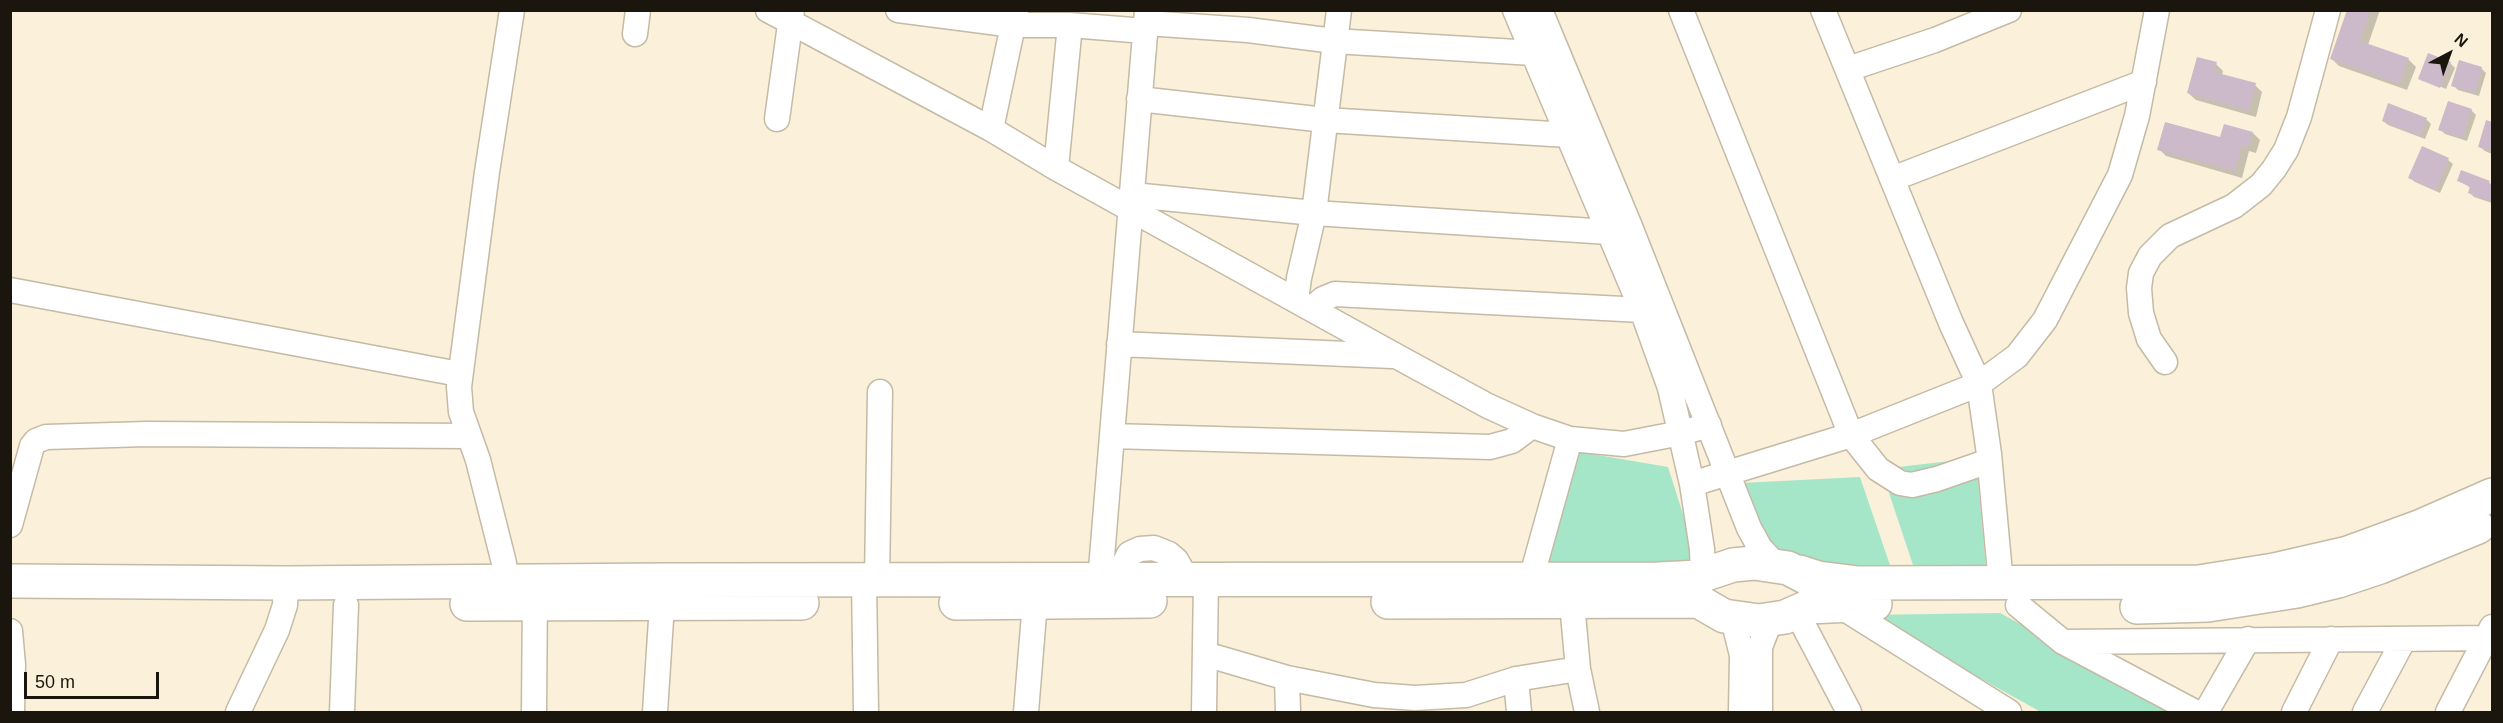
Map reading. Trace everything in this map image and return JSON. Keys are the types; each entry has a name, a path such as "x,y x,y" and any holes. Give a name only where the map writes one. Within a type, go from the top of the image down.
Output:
{"highway":[{"path":"1700,584 1715,612 1733,619 1804,611 2199,582 2274,570 2383,542 2493,495"},
{"path":"1200,586 1572,603 1700,584 1723,567 1744,563 1787,568 1828,580 1858,583 2156,607 2208,605 2297,591 2338,581 2440,544 2493,520"},
{"path":"1787,568 1815,585 1817,593 1814,601 1804,611"},
{"path":"10,603 285,594 1200,586 1531,579 1700,584"},
{"path":"10,581 285,594 346,605 521,593"},
{"path":"868,588 1035,602 1106,586"}],"street":[{"path":"512,10 459,374 461,412 478,460 502,554 521,593 534,712"},
{"path":"898,10 1015,18 1070,25 1146,22 1248,30 1334,41 1544,50"},
{"path":"1305,304 1299,278 1314,213 1339,10"},
{"path":"1515,10 1544,50 1619,228 1709,425 1754,538 1787,568"},
{"path":"1540,10 1544,50 1568,135 1619,228 1642,310 1670,388 1692,484 1702,549 1700,584"},
{"path":"1681,10 1851,435 1878,470 1899,483 1912,484 1929,481 1989,461"},
{"path":"1823,10 1979,384 2009,595 2063,642 2195,712"},
{"path":"1848,69 1935,40 2009,10"},
{"path":"1692,484 1851,435 1979,384 2017,356 2034,337 2049,311 2120,175 2135,126 2157,10"},
{"path":"2165,362 2150,339 2141,313 2139,288 2141,273 2150,256 2170,236 2234,206 2261,185 2274,170 2286,150 2299,117 2328,10"},
{"path":"777,119 783,14 991,129 1056,168 1132,203 1398,357 1532,426 1570,439 1624,444 1709,425"},
{"path":"991,129 1015,18"},
{"path":"1106,586 1112,436 1146,22"},
{"path":"1056,168 1070,25"},
{"path":"1892,179 2144,82"},
{"path":"1139,99 1324,120 1568,135"},
{"path":"1132,203 1619,228"},
{"path":"10,290 459,374"},
{"path":"1305,304 1335,294 1642,310"},
{"path":"1119,344 1398,357"},
{"path":"866,712 868,588 880,392"},
{"path":"1112,436 1490,447 1512,441 1532,426"},
{"path":"10,525 32,446 36,441 46,437 147,434 470,436"},
{"path":"1531,579 1570,439"},
{"path":"1200,586 1205,654 1204,712"},
{"path":"655,712 663,592"},
{"path":"238,712 272,641 285,594"},
{"path":"1026,712 1035,602"},
{"path":"1572,603 1578,669 1587,712"},
{"path":"342,712 346,605"},
{"path":"1760,712 1760,647 1767,628 1804,611"},
{"path":"1804,611 1849,712"},
{"path":"1804,611 2009,712"},
{"path":"1733,619 1742,655 1741,712"},
{"path":"10,632 14,665 12,712"},
{"path":"2063,642 2404,639 2491,634"},
{"path":"2448,712 2491,634"},
{"path":"2206,712 2248,639"},
{"path":"2294,712 2331,639"},
{"path":"2365,712 2404,639"},
{"path":"1205,654 1287,678 1354,702 1466,695 1516,679 1578,669"},
{"path":"1287,678 1288,712"},
{"path":"1516,679 1519,712"}],"green space":[{"path":"1580,452 1668,467 1704,580 1543,579"},
{"path":"1976,458 1987,581 1917,577 1881,469"},
{"path":"1860,477 1893,574 1780,579 1741,483"},
{"path":"2000,613 2183,712 2041,712 1866,615"}],"building":[{"path":"2347,10 2371,10 2360,41 2409,58 2400,84 2330,59"},
{"path":"2428,53 2451,62 2440,88 2418,79"},
{"path":"2197,57 2217,62 2214,72 2256,83 2249,111 2187,93"},
{"path":"2459,60 2482,67 2475,93 2451,86"},
{"path":"2448,101 2472,109 2462,138 2438,130"},
{"path":"2388,103 2427,118 2420,136 2382,121"},
{"path":"2486,120 2492,122 2492,151 2478,147"},
{"path":"2165,122 2220,137 2224,124 2253,132 2249,146 2242,145 2235,171 2157,150"},
{"path":"2422,146 2449,158 2436,190 2408,178"},
{"path":"2461,170 2490,181 2492,202 2468,193 2470,186 2457,181"}]}
